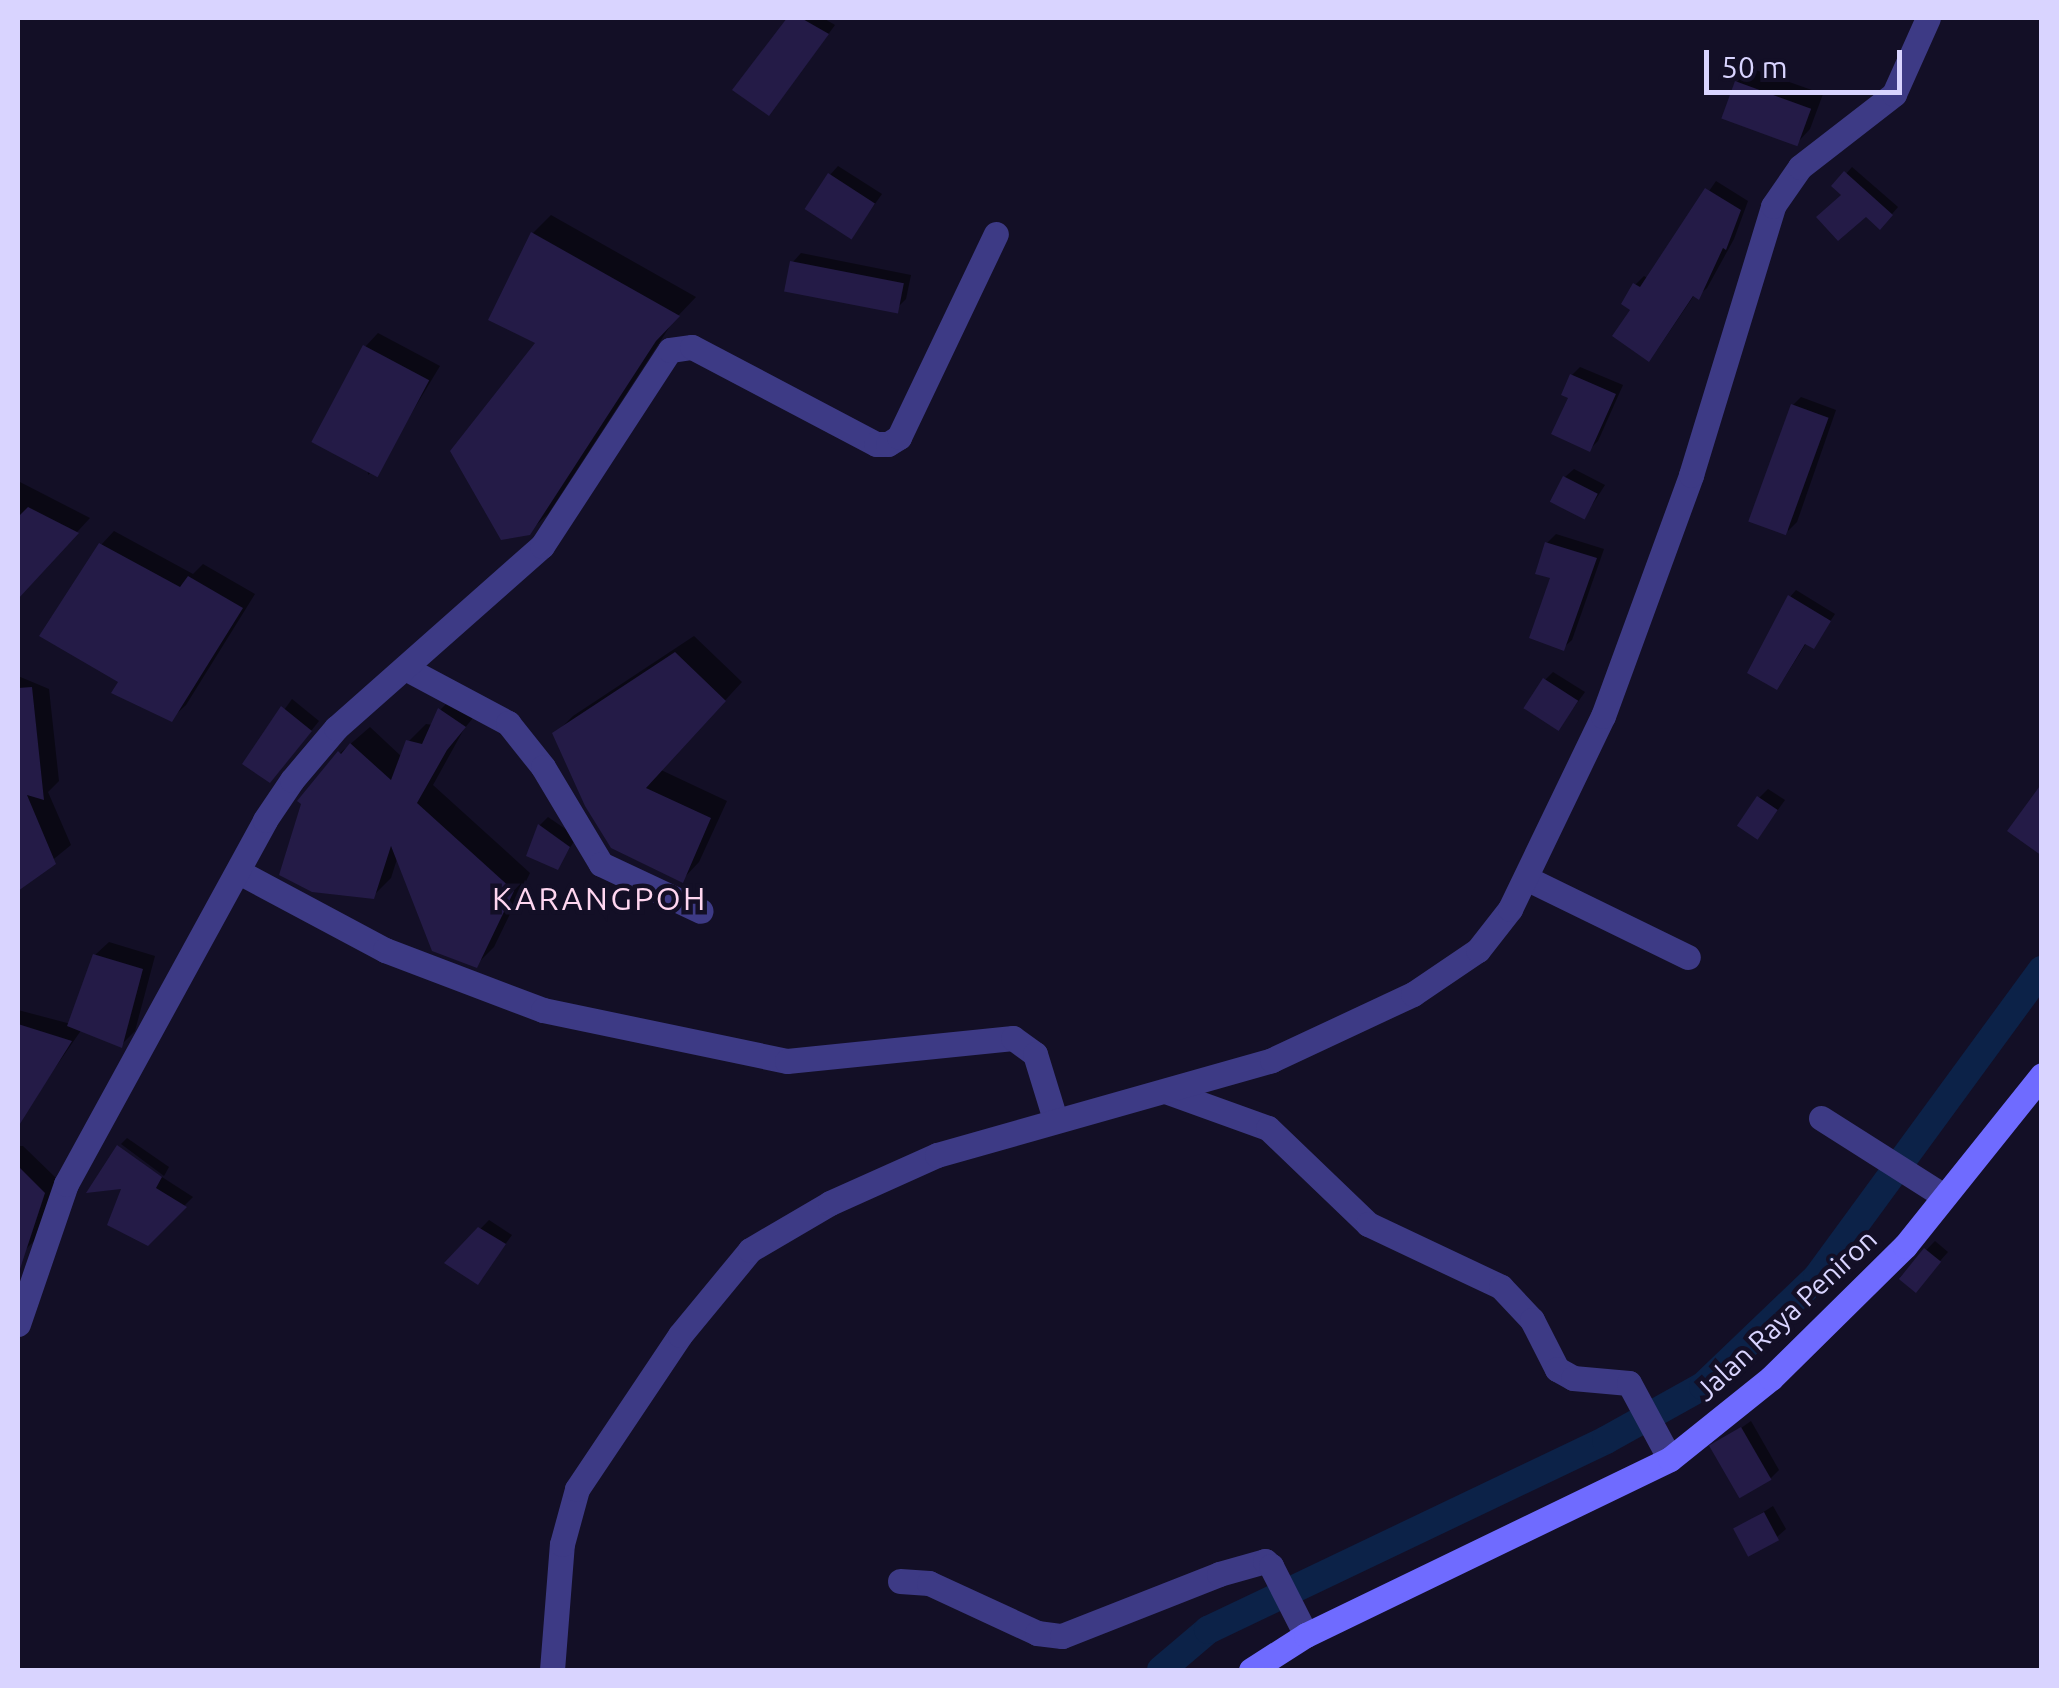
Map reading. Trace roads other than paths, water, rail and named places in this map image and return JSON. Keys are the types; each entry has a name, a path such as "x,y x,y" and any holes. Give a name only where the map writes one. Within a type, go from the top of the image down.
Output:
{"main road":[{"name":"Jalan Raya Peniron","path":"1250,1670 1306,1635 1670,1459 1771,1378 1904,1246 2042,1076"}],"street":[{"path":"552,1670 562,1544 577,1489 680,1334 750,1250 830,1203 936,1155 1272,1060 1412,994 1478,950 1510,909 1602,716 1691,475 1773,206 1800,166 1894,94 1928,18"},
{"path":"18,1324 66,1184 292,780 336,728 407,670 542,546 670,350 692,347 876,444 898,437 996,234"},
{"path":"407,670 508,722 544,767 601,864 701,910"},
{"path":"239,872 384,950 544,1010 786,1061 1013,1038 1035,1054 1055,1119"},
{"path":"1526,878 1688,957"},
{"path":"1168,1092 1268,1128 1368,1224 1501,1287 1532,1320 1563,1374 1624,1382 1631,1387 1670,1459"},
{"path":"1821,1118 1944,1196"},
{"path":"900,1581 930,1583 1037,1633 1054,1636 1264,1561 1274,1572 1306,1635"}],"waterway":[{"path":"1161,1670 1208,1630 1606,1440 1703,1386 1817,1277 2042,970"}],"district":[{"name":"KARANGPOH","path":"600,898"}]}
